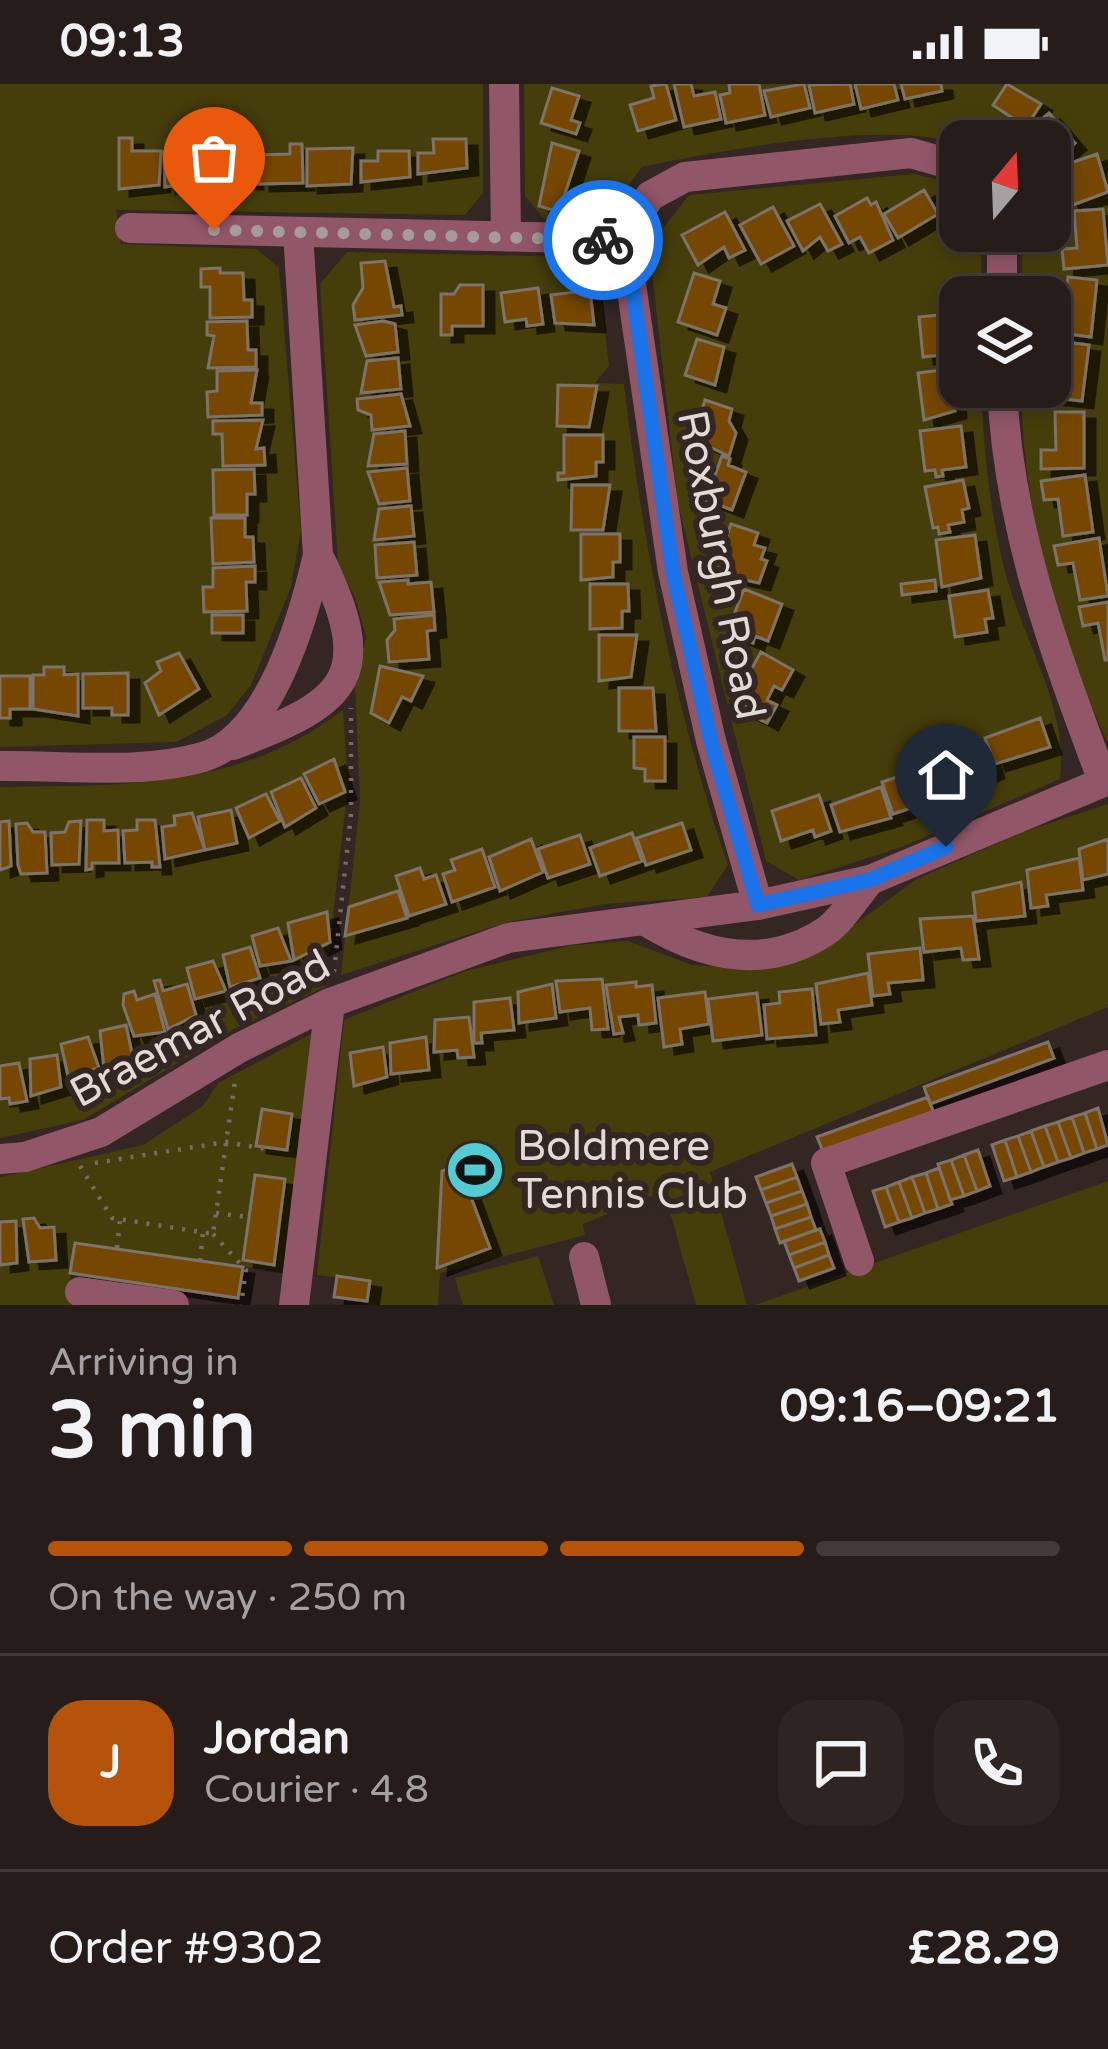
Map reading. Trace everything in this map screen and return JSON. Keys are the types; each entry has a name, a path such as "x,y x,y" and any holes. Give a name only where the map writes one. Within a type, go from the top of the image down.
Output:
{"street":[{"path":"504,84 506,236"},
{"path":"130,228 625,236 650,196 685,177 910,153 939,161"},
{"path":"218,751 249,722 280,670 306,605 318,555 298,232"},
{"name":"Roxburgh Road","path":"625,236 673,572 711,741 758,905"},
{"path":"1003,408 1021,543 1105,781"},
{"path":"0,766 170,764 218,751 313,713 344,673 349,625 318,555"},
{"name":"Braemar Road","path":"0,1159 47,1151 101,1132 239,1048 330,1004 508,938 758,905 870,880 1105,781"},
{"name":"Braemar Road","path":"647,922 699,951 777,952 829,929 870,880"},
{"path":"294,1305 330,1004"},
{"path":"860,1262 826,1163 1108,1065"},
{"path":"584,1257 596,1305"},
{"path":"80,1292 174,1305"}],"path":[{"path":"330,1004 353,767 352,715 344,673"},
{"path":"213,1234 239,1048"},
{"path":"241,1305 246,1270 213,1234 107,1214 78,1162 121,1162 226,1142 266,1149"},
{"path":"216,1213 247,1217"},
{"path":"117,1249 120,1219"},
{"path":"200,1261 203,1232"}],"shaded area":[{"path":"0,84 483,84 483,193 465,215 116,210 121,244 257,249 279,268 301,530 291,587 251,685 226,716 176,742 0,747"},
{"path":"524,84 1108,84 1108,742 1073,659 1045,569 1023,431 1022,408 1071,408 1071,276 1022,276 1022,252 1071,252 1071,120 939,120 939,140 892,135 804,140 642,167 602,221 544,219 525,196"},
{"path":"913,174 939,180 939,252 981,252 982,276 939,276 939,408 982,408 986,461 1008,582 1058,729 1060,779 902,847 799,880 766,861 678,504 649,246 689,195"},
{"path":"347,252 581,257 598,268 609,366 595,383 624,384 663,628 692,748 728,865 707,897 605,904 508,922 341,975 360,801 355,684 366,637 356,600 338,563 320,284"},
{"path":"343,710 348,785 325,987 236,1028 83,1120 0,1138 0,787 135,783 221,769 263,756"},
{"path":"1108,804 1108,1007 710,1172 747,1305 696,1305 664,1191 583,1224 585,1235 440,1273 438,1305 366,1305 369,1281 317,1275 344,1020 465,971 573,945 628,941 692,965 755,968 822,949 915,880 1020,833"},
{"path":"313,1033 312,1091 283,1272 76,1243 70,1273 74,1305 0,1305 0,1177 143,1145 203,1106 218,1083"},
{"path":"1108,1181 1108,1305 755,1305"},
{"path":"538,1256 554,1305 463,1305 455,1278"}],"building":[{"path":"666,84 676,120 638,131 630,105 654,98 651,86"},
{"path":"674,84 691,84 694,96 715,92 721,119 684,127"},
{"path":"729,84 759,84 765,115 726,123 720,95 730,93"},
{"path":"804,84 810,108 771,117 764,91"},
{"path":"850,84 854,104 815,113 809,85"},
{"path":"855,84 894,84 898,100 861,109"},
{"path":"901,84 941,84 942,91 905,99"},
{"path":"1007,84 1041,104 1031,120 1016,120 993,105"},
{"path":"552,88 579,96 571,120 580,123 576,134 541,123"},
{"path":"119,138 132,138 132,151 161,151 159,185 119,189"},
{"path":"433,139 466,139 467,168 418,174 418,153 434,153"},
{"path":"552,143 579,151 559,212 539,206"},
{"path":"290,144 302,144 303,183 259,184 259,155 290,154"},
{"path":"221,148 251,148 252,182 212,181 211,155 221,155"},
{"path":"353,148 351,184 307,186 307,149"},
{"path":"205,151 206,181 165,187 164,152"},
{"path":"378,151 409,151 410,177 361,182 361,161 378,161"},
{"path":"1097,154 1108,192 1071,206 1071,163"},
{"path":"924,190 938,214 898,238 884,214"},
{"path":"867,198 871,205 876,202 893,240 869,253 860,237 849,243 835,216"},
{"path":"820,204 842,244 828,251 820,237 803,251 787,221"},
{"path":"773,207 794,246 761,264 740,225"},
{"path":"1103,209 1108,265 1064,269 1062,252 1077,248 1074,211"},
{"path":"725,212 745,250 729,258 724,247 698,265 682,235"},
{"path":"385,261 394,307 401,306 402,315 355,320 353,305 363,288 361,263"},
{"path":"220,268 220,273 243,273 244,300 252,300 252,317 210,318 210,287 201,287 201,269"},
{"path":"694,273 720,281 713,304 726,308 717,335 678,322"},
{"path":"1071,277 1097,280 1091,337 1071,334"},
{"path":"460,285 483,285 483,326 452,326 452,335 441,335 441,294 454,294"},
{"path":"538,288 543,324 527,326 526,319 505,322 501,293"},
{"path":"590,290 594,325 555,323 551,295"},
{"path":"939,315 939,355 923,357 919,317"},
{"path":"247,321 248,350 256,350 256,367 208,368 214,336 207,335 207,322"},
{"path":"395,324 398,352 366,356 355,325"},
{"path":"697,339 724,347 715,385 685,375"},
{"path":"1071,343 1089,345 1082,401 1071,400"},
{"path":"398,358 401,389 361,393 367,361"},
{"path":"257,370 251,403 262,403 262,415 208,417 207,392 217,391 217,371"},
{"path":"939,370 939,408 955,411 924,420 918,373"},
{"path":"558,385 597,386 589,427 557,426"},
{"path":"401,394 410,426 372,430 371,415 358,410 357,399"},
{"path":"705,400 732,409 729,421 736,433 729,456 693,439"},
{"path":"1055,412 1084,412 1084,468 1041,469 1041,450 1056,450"},
{"path":"263,420 256,449 264,448 265,465 223,466 222,434 213,434 213,421"},
{"path":"961,426 966,467 942,470 943,476 936,477 935,470 925,471 920,431"},
{"path":"405,431 407,464 368,466 374,434"},
{"path":"564,435 603,435 603,462 596,462 596,476 558,480 558,473 564,473"},
{"path":"722,456 730,459 728,465 746,472 732,510 706,500"},
{"path":"407,468 410,501 379,504 368,472"},
{"path":"254,469 255,494 247,494 247,515 214,515 213,470"},
{"path":"1085,475 1093,532 1063,536 1058,499 1044,500 1041,481"},
{"path":"963,480 969,508 962,510 964,522 948,525 950,532 939,534 938,527 933,528 925,487"},
{"path":"572,485 610,485 603,530 571,530"},
{"path":"411,506 414,536 374,540 379,509"},
{"path":"211,518 245,518 245,537 253,537 254,562 213,564"},
{"path":"731,524 758,533 754,545 765,548 761,559 767,561 759,583 714,573"},
{"path":"581,534 620,534 620,562 613,562 613,577 581,580"},
{"path":"975,535 981,578 942,587 936,540"},
{"path":"1099,538 1108,596 1080,600 1073,563 1058,565 1054,546"},
{"path":"414,542 417,575 377,578 375,545"},
{"path":"255,566 255,582 246,582 247,611 204,612 203,587 213,587 213,568"},
{"path":"408,580 408,584 431,582 434,612 390,615 379,582"},
{"path":"935,580 936,591 902,595 901,584"},
{"path":"590,584 628,584 629,611 622,611 622,628 590,629"},
{"path":"744,589 782,604 768,641 755,636 753,643 727,633"},
{"path":"988,590 993,618 985,619 987,632 955,637 949,596"},
{"path":"1108,602 1105,660 1098,623 1083,626 1079,607"},
{"path":"212,615 243,615 243,633 212,633"},
{"path":"434,615 435,630 427,631 429,659 389,662 387,640 395,630 394,619"},
{"path":"599,635 637,635 631,677 599,681"},
{"path":"761,652 793,670 782,690 774,686 767,700 777,705 767,723 744,711 753,694 741,688"},
{"path":"179,653 199,689 159,715 145,683 161,671 157,662"},
{"path":"380,666 423,676 411,701 402,697 389,723 371,713"},
{"path":"44,667 64,667 64,675 78,674 78,716 33,709 33,675 44,675"},
{"path":"128,673 128,715 112,715 112,708 83,708 83,674"},
{"path":"0,676 30,676 30,709 10,709 10,718 0,718"},
{"path":"619,688 653,688 656,731 619,731"},
{"path":"1040,718 1050,747 995,764 985,738"},
{"path":"634,737 665,737 665,781 645,781 645,769 634,768"},
{"path":"984,742 993,771 943,791 933,758"},
{"path":"334,759 345,792 319,804 304,774"},
{"path":"928,760 941,798 893,814 882,782 916,771 914,765"},
{"path":"301,778 316,808 285,827 271,792"},
{"path":"881,787 891,818 840,832 831,805"},
{"path":"266,794 280,821 249,838 236,808"},
{"path":"819,795 831,831 815,837 813,830 781,841 772,811"},
{"path":"231,810 237,843 205,850 198,817"},
{"path":"192,813 205,850 165,859 162,827 175,825 174,816"},
{"path":"87,820 104,820 104,831 118,830 119,863 92,863 92,869 86,870"},
{"path":"137,820 155,820 160,867 152,867 152,862 125,863 123,831 137,830"},
{"path":"9,821 11,866 0,870 0,822"},
{"path":"81,821 79,864 52,865 51,833 65,832 69,822"},
{"path":"27,823 33,832 45,832 47,873 21,874 16,824"},
{"path":"682,823 691,850 646,865 637,838"},
{"path":"632,833 642,861 600,876 590,848"},
{"path":"580,835 590,864 548,878 538,849"},
{"path":"531,839 543,872 500,891 489,857"},
{"path":"1108,839 1108,874 1083,880 1079,849"},
{"path":"482,849 495,887 452,902 443,874 455,870 451,860"},
{"path":"1079,858 1083,890 1046,895 1048,906 1031,908 1027,870"},
{"path":"420,868 424,879 436,875 446,904 409,916 396,876"},
{"path":"1021,882 1025,916 976,921 973,893"},
{"path":"398,891 407,918 345,936 349,907"},
{"path":"327,912 330,942 294,960 288,923"},
{"path":"973,916 979,959 963,960 961,948 924,952 920,919"},
{"path":"278,928 291,961 260,966 252,936"},
{"path":"250,947 260,978 230,987 223,955"},
{"path":"920,948 923,980 888,983 890,994 873,996 868,954"},
{"path":"213,961 226,991 195,999 187,968"},
{"path":"868,973 872,1005 838,1010 840,1022 821,1024 816,984"},
{"path":"602,979 608,1029 592,1030 590,1008 560,1012 556,981"},
{"path":"160,980 163,991 187,984 196,1015 168,1029 154,981"},
{"path":"636,982 636,987 652,985 656,1023 639,1025 638,1015 619,1017 623,1033 614,1034 606,985"},
{"path":"552,984 556,1018 519,1023 518,992"},
{"path":"812,989 816,1035 767,1039 764,1005 780,1003 779,992"},
{"path":"134,991 137,1000 155,994 165,1032 134,1036 123,1005 124,994"},
{"path":"705,992 709,1024 680,1029 682,1044 664,1047 658,998"},
{"path":"757,993 762,1035 713,1041 708,999"},
{"path":"510,998 514,1030 481,1033 482,1043 474,1043 474,1002"},
{"path":"469,1017 474,1057 458,1058 457,1050 434,1052 435,1020"},
{"path":"126,1025 133,1058 104,1069 100,1031"},
{"path":"88,1037 99,1068 68,1076 61,1044"},
{"path":"426,1037 429,1070 391,1074 390,1043"},
{"path":"1048,1042 1054,1058 930,1104 924,1087"},
{"path":"383,1047 387,1077 354,1086 350,1053"},
{"path":"57,1055 61,1087 31,1096 30,1059"},
{"path":"19,1063 27,1101 10,1104 9,1098 0,1099 0,1066"},
{"path":"928,1097 934,1114 824,1154 817,1137"},
{"path":"1098,1108 1108,1145 1097,1149 1085,1113"},
{"path":"262,1109 292,1114 287,1150 256,1146"},
{"path":"1085,1113 1097,1149 1084,1153 1072,1117"},
{"path":"1072,1117 1084,1153 1071,1158 1058,1122"},
{"path":"1058,1122 1071,1158 1058,1162 1045,1126"},
{"path":"1045,1126 1058,1162 1044,1167 1031,1131"},
{"path":"1031,1131 1044,1167 1031,1172 1018,1136"},
{"path":"1018,1136 1031,1172 1017,1177 1005,1140"},
{"path":"1005,1140 1017,1177 1004,1181 992,1145"},
{"path":"978,1150 990,1186 977,1191 964,1155"},
{"path":"964,1155 977,1191 964,1196 951,1160"},
{"path":"951,1160 964,1196 950,1200 938,1164"},
{"path":"792,1164 797,1177 761,1190 756,1177"},
{"path":"459,1165 490,1248 437,1268 442,1171"},
{"path":"939,1168 952,1204 938,1209 926,1173"},
{"path":"926,1173 938,1209 925,1213 912,1177"},
{"path":"255,1175 285,1179 274,1265 243,1260"},
{"path":"797,1177 802,1191 766,1203 761,1190"},
{"path":"912,1177 925,1213 912,1218 899,1182"},
{"path":"899,1182 912,1218 899,1222 886,1187"},
{"path":"886,1187 899,1222 885,1227 873,1191"},
{"path":"802,1191 807,1204 771,1216 766,1203"},
{"path":"807,1204 811,1217 775,1229 771,1216"},
{"path":"811,1217 816,1230 780,1243 775,1229"},
{"path":"34,1218 40,1228 54,1227 56,1260 29,1262 23,1219"},
{"path":"16,1221 17,1263 0,1265 0,1222"},
{"path":"820,1229 825,1242 789,1255 784,1241"},
{"path":"825,1242 829,1255 794,1268 789,1255"},
{"path":"75,1243 243,1267 238,1298 70,1273"},
{"path":"829,1255 834,1268 799,1281 794,1268"},
{"path":"337,1276 370,1281 367,1301 334,1297"}],"way so far":[{"path":"214,230 603,240"}],"place":[{"name":"Boldmere Tennis Club","path":"475,1170"}],"route":[{"path":"603,240 625,236 657,489 673,572 711,741 758,905 870,880 946,847"}]}
